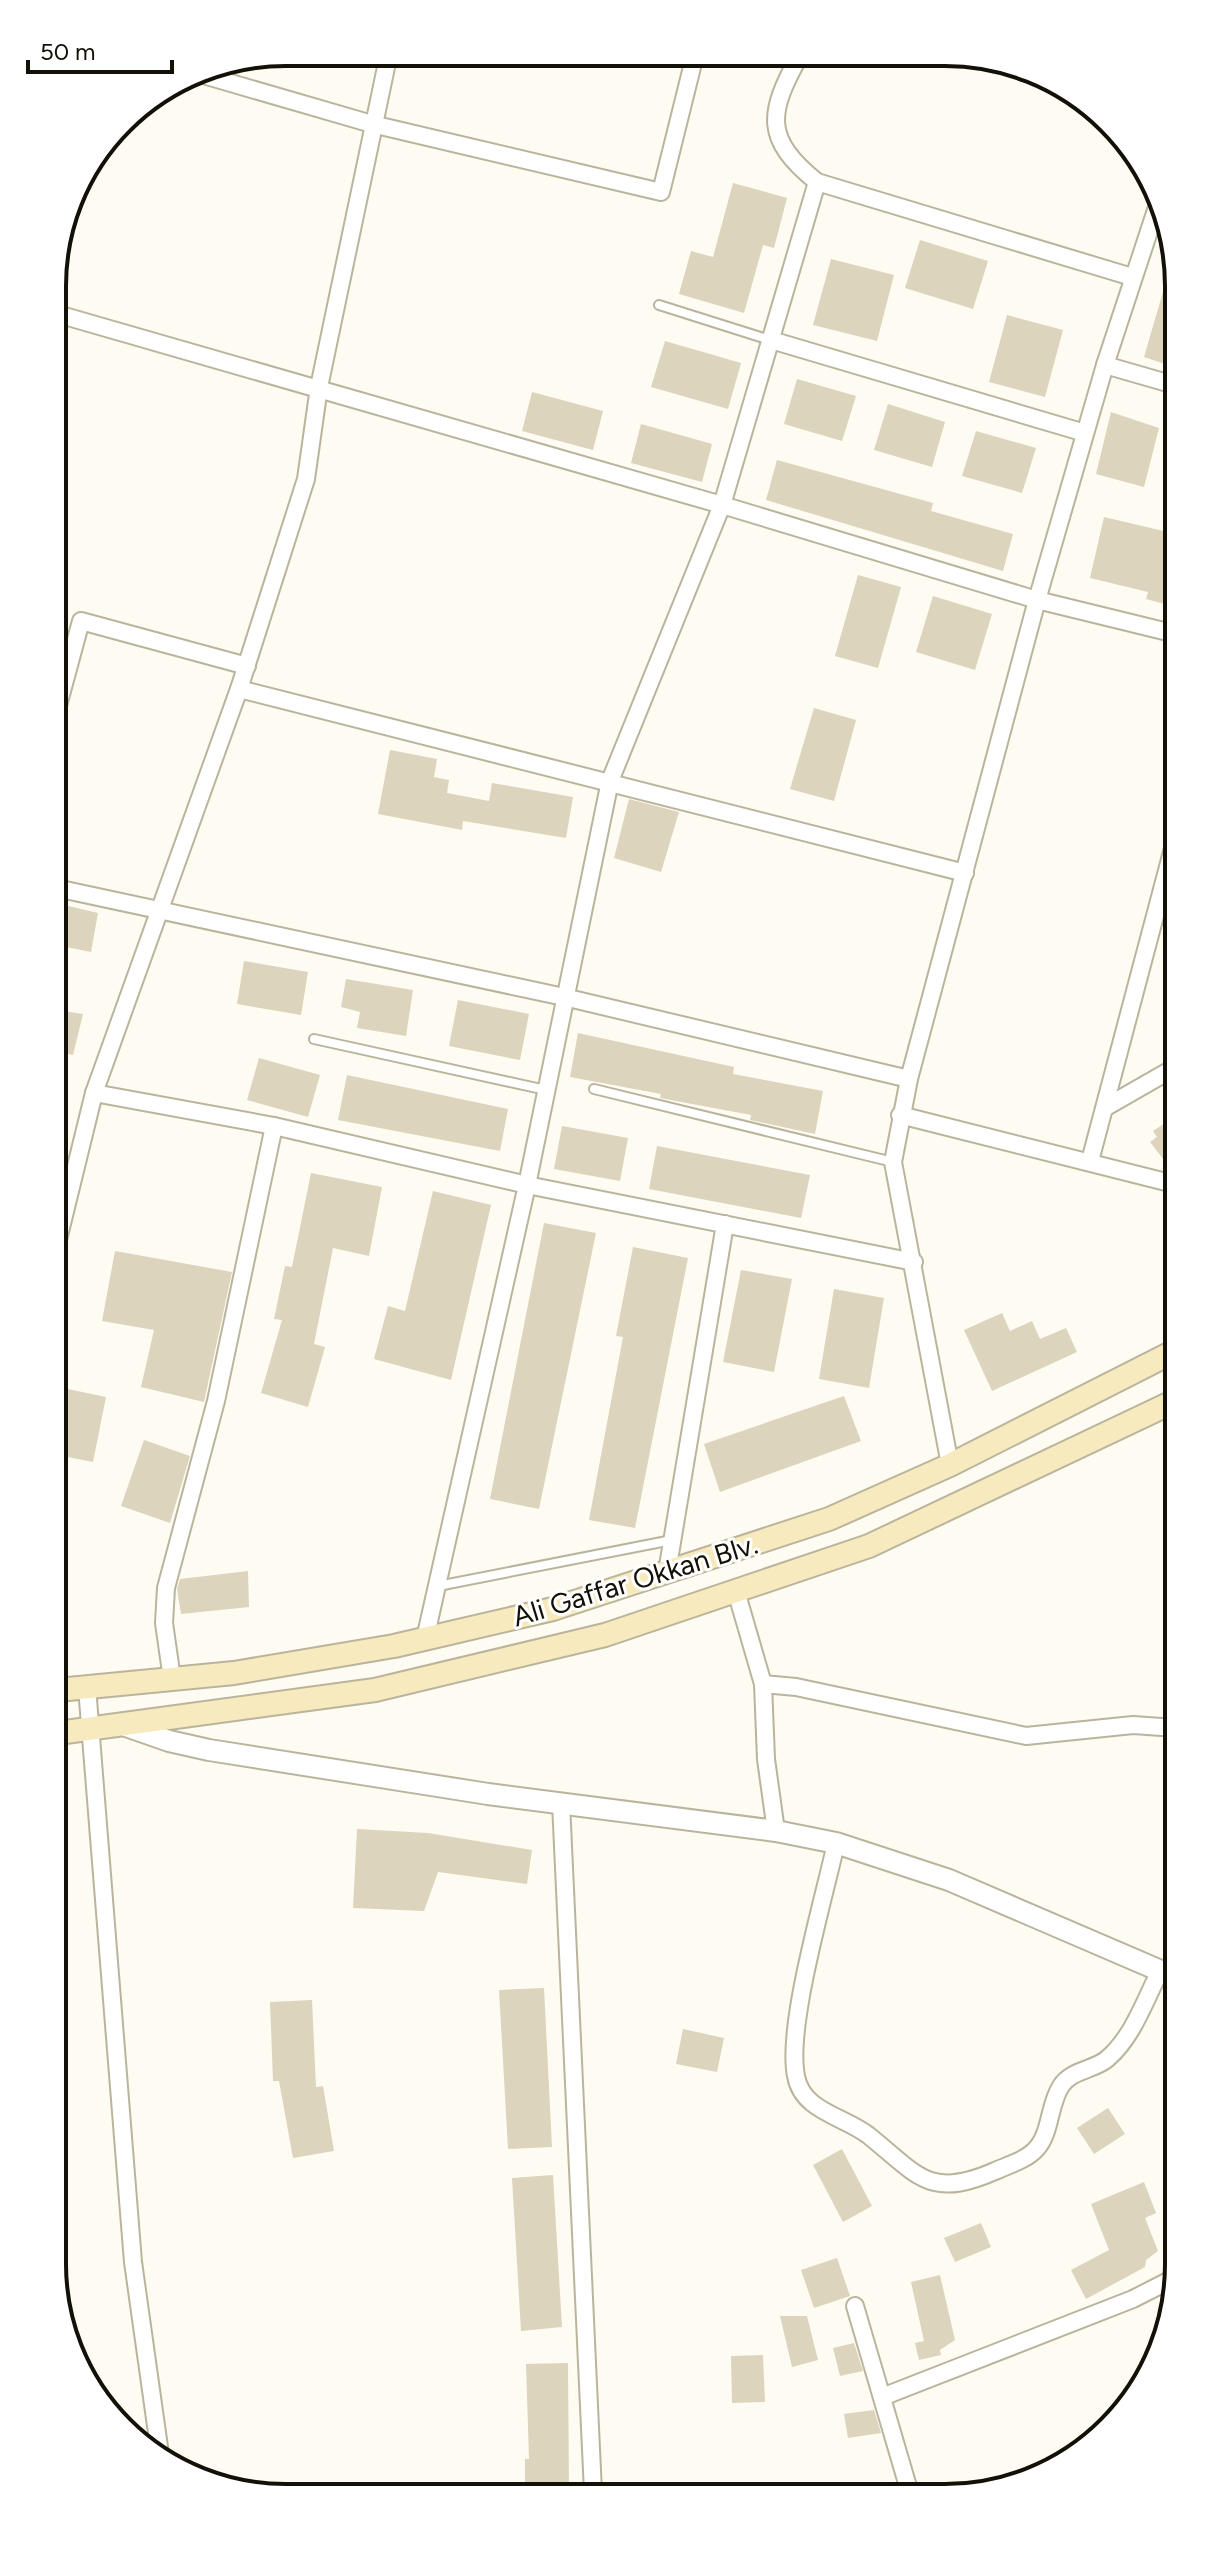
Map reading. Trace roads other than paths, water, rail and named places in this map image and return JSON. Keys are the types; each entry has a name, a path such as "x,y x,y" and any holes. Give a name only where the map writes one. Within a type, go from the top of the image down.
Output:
{"main road":[{"name":"Ali Gaffar Okkan Blv.","path":"66,1689 234,1673 425,1639 553,1609 829,1519 950,1465 1165,1356"},
{"name":"Ali Gaffar Okkan Blv.","path":"66,1732 375,1690 605,1635 869,1546 1165,1406"}],"street":[{"path":"66,1207 94,1093 247,666 306,479 319,387 386,66"},
{"path":"214,78 372,124 661,192 692,66"},
{"path":"795,66 781,95 776,125 790,160 817,182 1132,277"},
{"path":"425,1639 527,1185 610,781 722,505 817,182"},
{"path":"950,1465 893,1162 900,1115 1037,600 1105,365 1153,217"},
{"path":"66,316 319,387 1037,600 1165,631"},
{"path":"771,340 1085,433"},
{"path":"1105,365 1165,382"},
{"path":"66,676 81,621 247,666"},
{"path":"239,689 965,873"},
{"path":"1090,1161 1165,879"},
{"path":"66,890 564,997 909,1079"},
{"path":"1106,1107 1165,1073"},
{"path":"94,1093 274,1126 527,1185 914,1262"},
{"path":"900,1115 1165,1182"},
{"path":"172,1679 164,1623 166,1588 216,1401 274,1126"},
{"path":"667,1572 725,1224"},
{"path":"736,1591 763,1684 766,1759 776,1831"},
{"path":"763,1684 796,1687 1026,1736 1133,1725 1165,1727"},
{"path":"87,1687 133,2262 158,2443"},
{"path":"126,1726 169,1741 209,1750 561,1803 776,1831 836,1843 949,1880 1165,1972"},
{"path":"561,1803 593,2484"},
{"path":"836,1843 797,2025 795,2074 800,2092 817,2108 851,2122 923,2178 946,2186 963,2185 1024,2159 1038,2148 1061,2085 1080,2071 1106,2061 1165,1980"},
{"path":"882,2397 1133,2299 1164,2283"},
{"path":"855,2306 907,2484"}],"lane":[{"path":"659,305 771,340"},
{"path":"314,1039 546,1090"},
{"path":"594,1089 893,1162"},
{"path":"437,1586 672,1540"}]}
